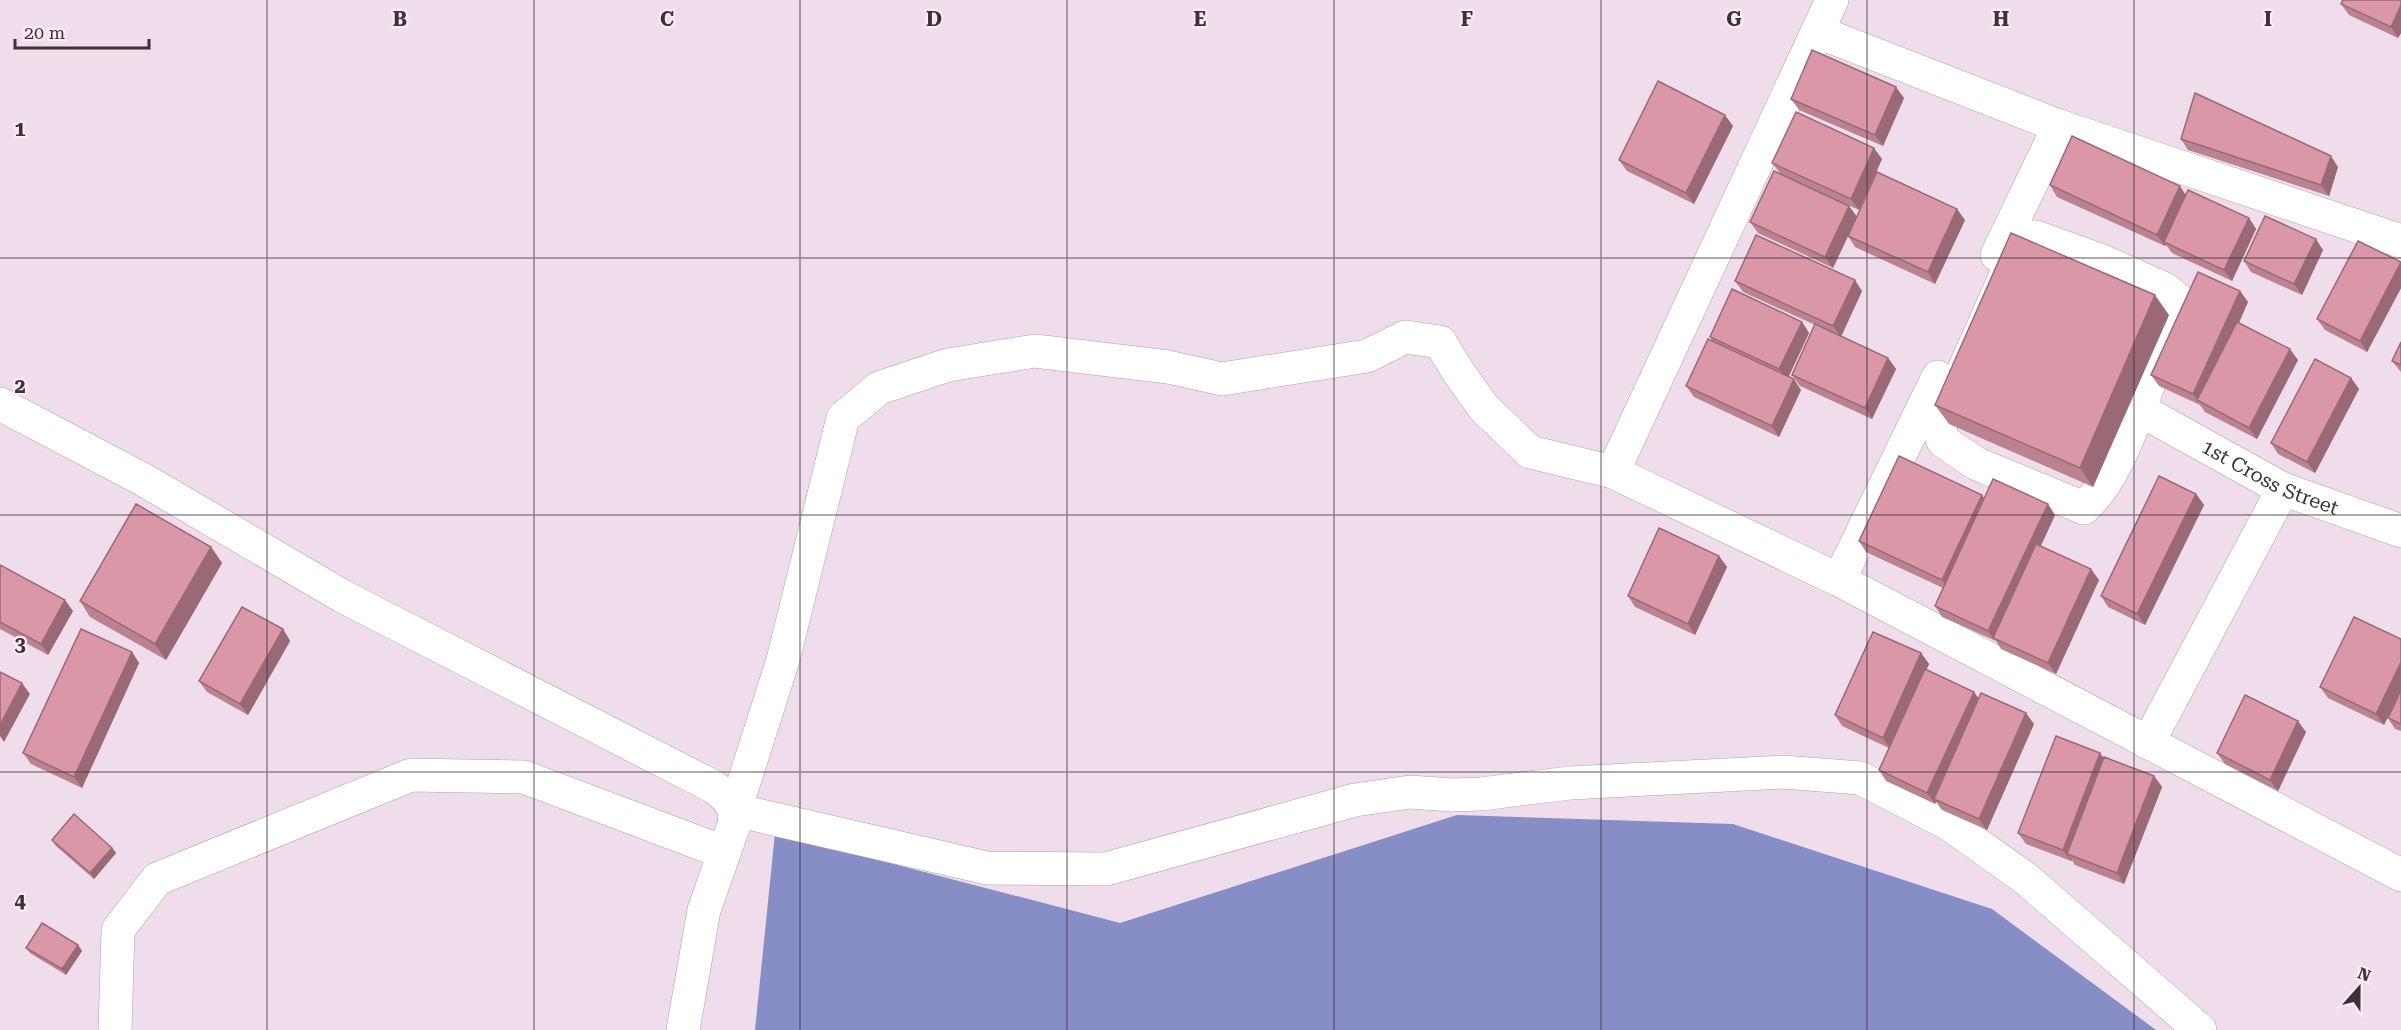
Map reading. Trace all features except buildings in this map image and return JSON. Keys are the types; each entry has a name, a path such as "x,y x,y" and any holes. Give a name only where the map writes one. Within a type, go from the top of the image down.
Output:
{"street":[{"path":"1613,472 1832,0"},
{"path":"1818,32 2060,126 2401,241"},
{"path":"1839,580 2060,126"},
{"path":"2023,237 2036,237 2102,261 2165,289 2182,303 2142,411 2100,492 2084,508 1977,464 1943,441 1940,432 1942,419 2023,237"},
{"path":"683,1030 704,910 734,825 735,810 783,660 843,418 879,388 948,365 1035,351 1168,367 1222,379 1367,356 1405,337 1440,342 1485,408 1530,452 1613,472 1839,580 2401,875"},
{"path":"2,411 144,480 342,596 714,787 725,796 735,810 987,868 1106,869 1355,800 1410,792 1452,795 1481,794 1570,783 1783,772 1860,778 1949,824 2025,878 2200,1030"},
{"name":"1st Cross Street","path":"2142,411 2283,489 2401,531"},
{"path":"2148,743 2283,489"},
{"path":"115,1030 118,930 157,879 411,775 524,777 723,852"}],"water":[{"path":"1457,815 1733,824 1992,909 2156,1030 755,1030 775,833 1120,923"}]}
